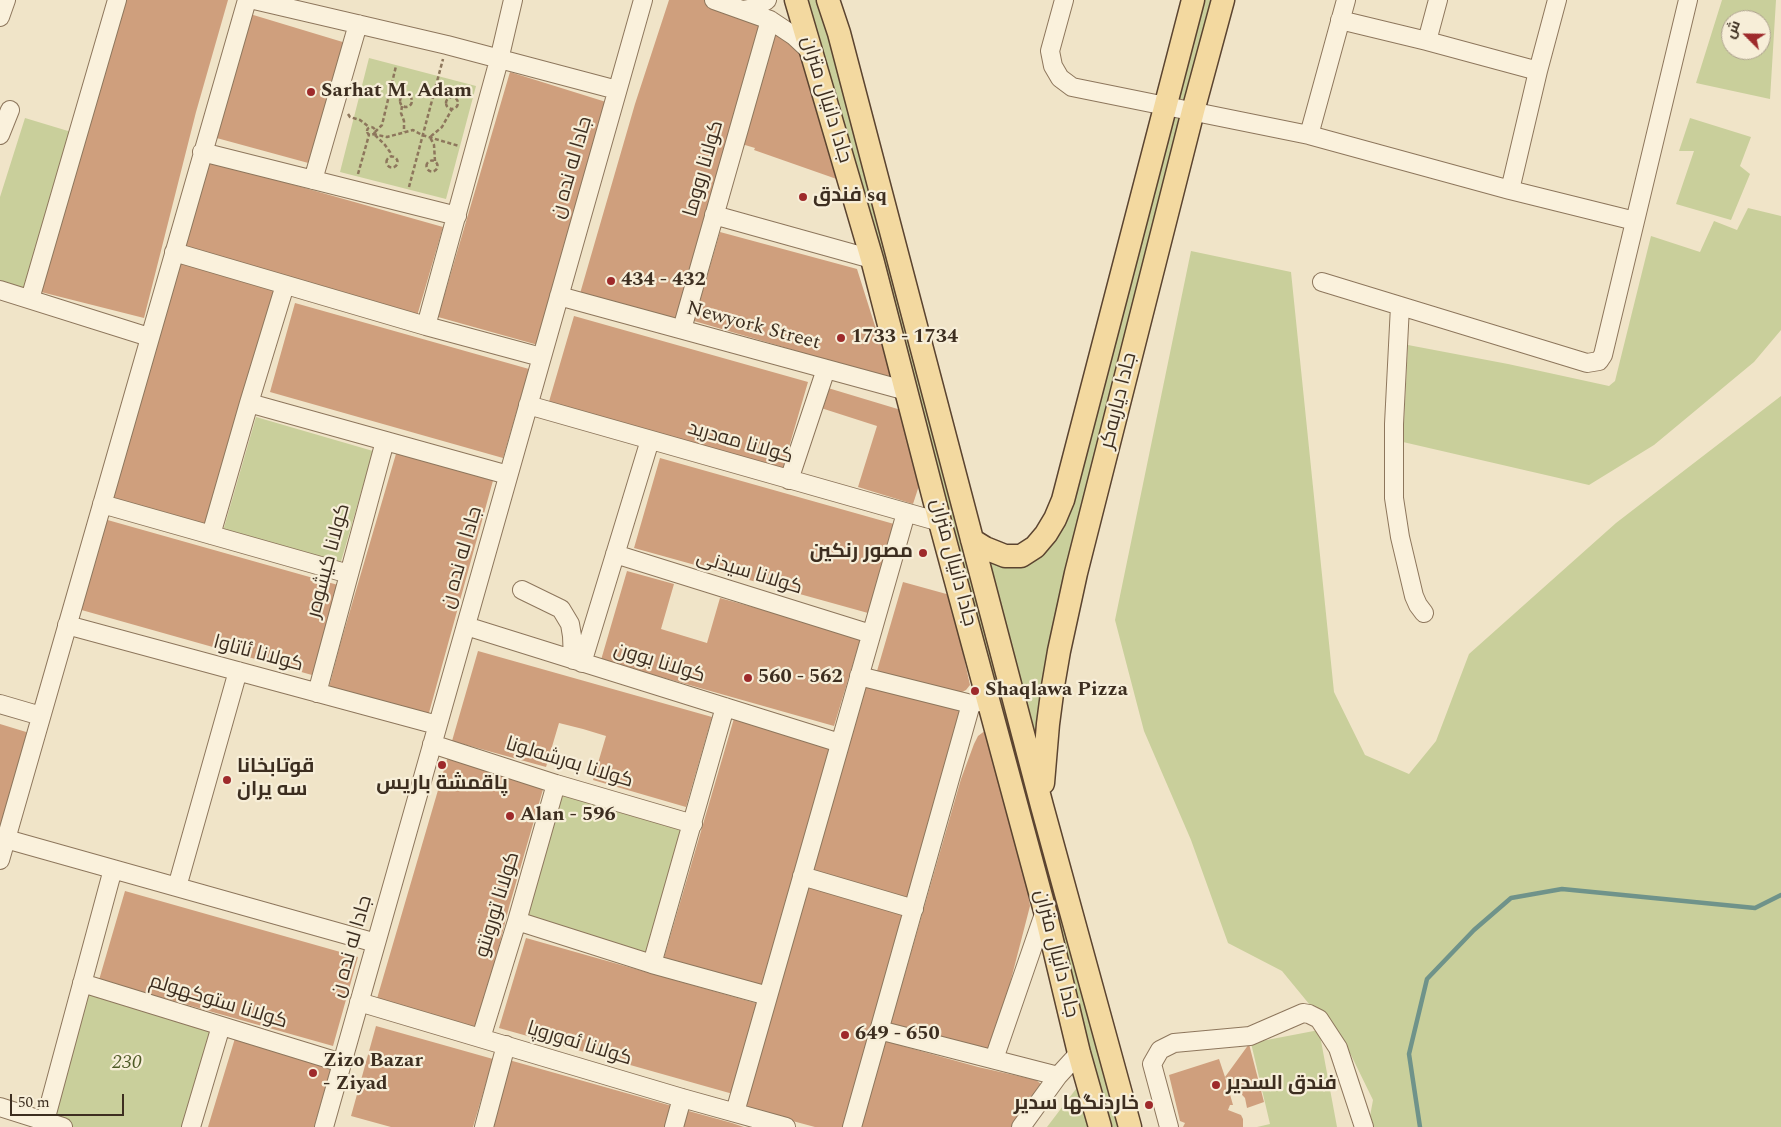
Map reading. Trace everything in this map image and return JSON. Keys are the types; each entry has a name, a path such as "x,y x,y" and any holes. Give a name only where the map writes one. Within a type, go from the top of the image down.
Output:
{"main road":[{"name":"جادا دانيال متران","path":"796,0 872,259 940,522 980,702 1045,911 1079,1053 1098,1118"},
{"name":"جادا دانيال متران","path":"828,0 839,33 1042,806 1130,1127"},
{"name":"جادا دیاربه‌كر","path":"972,540 1005,556 1021,556 1035,547 1046,534 1063,500 1193,0"},
{"name":"جادا دیاربه‌كر","path":"1042,806 1048,724 1063,632 1076,573 1223,0"},
{"path":"1098,1118 1122,1100"}],"street":[{"path":"0,17 6,0"},
{"path":"30,299 117,0"},
{"path":"0,860 247,0"},
{"path":"254,0 446,45 617,90"},
{"path":"426,326 475,151 513,0"},
{"name":"جادا له نده ن","path":"326,1127 342,1063 643,0"},
{"path":"714,0 770,20 794,36 811,52"},
{"path":"743,10 754,8 767,0"},
{"path":"1064,0 1050,51 1052,66 1060,78 1072,87 1309,135 1510,190 1635,221"},
{"path":"1309,135 1346,0"},
{"path":"1427,41 1438,0"},
{"path":"1510,190 1557,0"},
{"path":"1322,282 1587,363 1598,361 1603,354 1688,0"},
{"name":"كولانا رووما","path":"682,329 770,20"},
{"path":"1340,20 1538,71"},
{"path":"313,180 358,24"},
{"path":"0,135 10,110"},
{"path":"202,152 457,216"},
{"path":"714,215 872,259"},
{"path":"174,252 426,326 541,357"},
{"path":"212,535 285,285"},
{"path":"0,290 149,337"},
{"name":"Newyork Street","path":"559,296 907,391"},
{"path":"1400,306 1394,424 1394,498 1400,537 1414,596 1424,613"},
{"path":"789,480 826,369"},
{"path":"249,404 508,474"},
{"name":"كولانا مه‌درید","path":"528,405 940,522"},
{"path":"578,661 615,554 650,440"},
{"name":"كولانا كیشوه‌ر","path":"317,693 385,441"},
{"path":"102,504 349,574"},
{"path":"735,1112 906,513"},
{"name":"كولانا سيدنى","path":"615,554 871,634"},
{"path":"522,590 560,609 570,624 578,661"},
{"name":"كولانا ئاتاوا","path":"67,625 438,725"},
{"name":"كولانا بوون","path":"466,626 840,743"},
{"path":"177,887 238,671"},
{"path":"852,1127 914,909 980,702 859,676"},
{"path":"0,704 41,716"},
{"path":"652,964 725,707"},
{"name":"كولانا به‌رشه‌لونا","path":"432,744 556,784 693,824"},
{"name":"كولانا تورونتو","path":"481,1038 518,921 556,784"},
{"path":"6,839 376,943"},
{"path":"45,1121 113,869"},
{"path":"802,876 914,909"},
{"path":"994,1059 1045,911"},
{"path":"518,921 652,964 768,996"},
{"name":"كولانا ستوكهولم","path":"82,983 342,1063"},
{"name":"كولانا ئه‌وروپا","path":"360,1002 786,1127"},
{"path":"1169,1127 1152,1064 1160,1050 1174,1043 1250,1036 1303,1013 1319,1020 1338,1048 1364,1127"},
{"path":"191,1127 221,1026"},
{"path":"880,1030 1058,1076"},
{"path":"484,1127 506,1045"},
{"path":"1021,1127 1058,1076 1079,1053"},
{"path":"674,1127 682,1098"},
{"path":"0,1107 63,1127"}],"path":[{"path":"405,203 446,45"},
{"path":"374,133 382,125 396,66"},
{"path":"402,106 406,107 412,104 410,96 407,94 402,97 400,102 404,132"},
{"path":"336,97 350,117 360,120 373,128 374,133 385,145 391,156 395,157 396,166 392,168 387,166 386,162 391,156"},
{"path":"430,138 442,126 452,109 457,107 456,98 447,101 448,108 452,109"},
{"path":"354,190 369,134 367,130 369,127"},
{"path":"369,134 374,133 387,137 413,130 430,138 475,151"},
{"path":"430,138 438,168 434,172 430,171 427,164 430,161 435,161"}],"green space":[{"path":"798,0 826,0 1128,1127 1102,1127"},
{"path":"1193,0 1223,0 1076,573 1042,806 985,548 1005,556 1046,535"},
{"path":"1722,0 1776,0 1770,99 1696,83"},
{"path":"369,58 476,86 446,199 340,172"},
{"path":"25,118 78,134 30,299 0,289 0,197"},
{"path":"1690,118 1751,137 1740,166 1750,174 1731,220 1676,204 1694,151 1679,151"},
{"path":"1748,208 1781,216 1781,330 1754,362 1654,445 1589,485 1403,442 1408,345 1609,386 1615,381 1651,236 1700,252 1714,221 1737,230"},
{"path":"1191,251 1291,272 1334,692 1365,755 1409,774 1436,741 1469,654 1616,523 1781,396 1781,1127 1368,1127 1373,1100 1351,1055 1282,971 1228,943 1191,840 1144,731 1115,620"},
{"path":"256,417 373,451 340,565 223,531"},
{"path":"556,784 693,824 652,964 517,921"},
{"name":"230","path":"82,983 221,1026 191,1127 63,1127 45,1121"},
{"path":"1319,1030 1337,1127 1257,1127 1270,1124 1251,1043"},
{"path":"1079,1085 1091,1127 1047,1127"}],"building":[{"path":"123,0 228,0 196,112 144,318 41,292 69,185"},
{"path":"669,0 709,0 768,21 679,325 579,297 635,104"},
{"path":"250,14 346,43 312,164 213,137"},
{"path":"768,27 811,52 848,183 735,142"},
{"path":"510,72 606,102 538,345 438,317"},
{"path":"209,161 443,227 417,316 183,250"},
{"path":"720,232 857,269 875,326 890,357 891,375 883,379 797,351 694,321"},
{"path":"180,257 276,286 210,529 109,501"},
{"path":"295,303 529,369 503,458 270,392"},
{"path":"574,316 808,382 782,471 548,405"},
{"path":"828,388 911,413 926,464 913,504 858,487 877,426 821,408"},
{"path":"398,447 494,477 427,720 328,691"},
{"path":"660,458 894,524 868,613 634,548"},
{"path":"104,519 338,585 312,675 78,609"},
{"path":"627,571 674,584 661,629 707,643 720,598 861,637 834,726 601,660"},
{"path":"903,582 950,595 970,685 966,690 960,693 877,671"},
{"path":"478,651 712,717 686,807 593,780 606,736 583,729 559,723 546,767 452,741"},
{"path":"867,681 965,708 912,903 811,876"},
{"path":"735,715 831,745 796,866 764,989 663,961"},
{"path":"0,724 36,735 0,850"},
{"path":"986,730 1023,851 1030,906 992,1053 890,1026 961,779 978,736"},
{"path":"448,756 544,786 509,907 478,1030 376,1002"},
{"path":"809,885 906,915 847,1127 815,1127 744,1108"},
{"path":"125,891 358,957 333,1046 99,980"},
{"path":"526,938 759,1004 733,1094 499,1028"},
{"path":"376,1026 493,1059 473,1127 391,1127 351,1116"},
{"path":"236,1035 332,1065 314,1127 208,1127"},
{"path":"881,1040 978,1067 1036,1080 1041,1084 1042,1089 1016,1127 857,1127"},
{"path":"1249,1044 1264,1102 1247,1108 1245,1098 1225,1077"},
{"path":"1219,1059 1233,1105 1230,1105 1228,1110 1241,1115 1243,1127 1183,1127 1185,1123 1180,1121 1169,1075"},
{"path":"509,1060 672,1106 666,1127 489,1127"},
{"path":"685,1110 732,1123 744,1127 680,1127"}],"waterway":[{"path":"1420,1127 1409,1054 1427,979 1474,930 1511,898 1562,889 1755,908 1781,895"}],"place":[{"name":"Sarhat M. Adam","path":"311,92"},
{"name":"فندق sq","path":"803,197"},
{"name":"434 - 432","path":"611,281"},
{"name":"1733 - 1734","path":"841,338"},
{"name":"مصور رنكين","path":"923,553"},
{"name":"560 - 562","path":"748,678"},
{"name":"Shaqlawa Pizza","path":"975,691"},
{"name":"پاقمشة باريس","path":"442,765"},
{"name":"قوتابخانا سه يران","path":"227,780"},
{"name":"Alan - 596","path":"510,816"},
{"name":"649 - 650","path":"845,1035"},
{"name":"Zizo Bazar - Ziyad","path":"313,1073"},
{"name":"فندق السدير","path":"1216,1085"},
{"name":"خاردنگها سدير","path":"1149,1105"}]}
